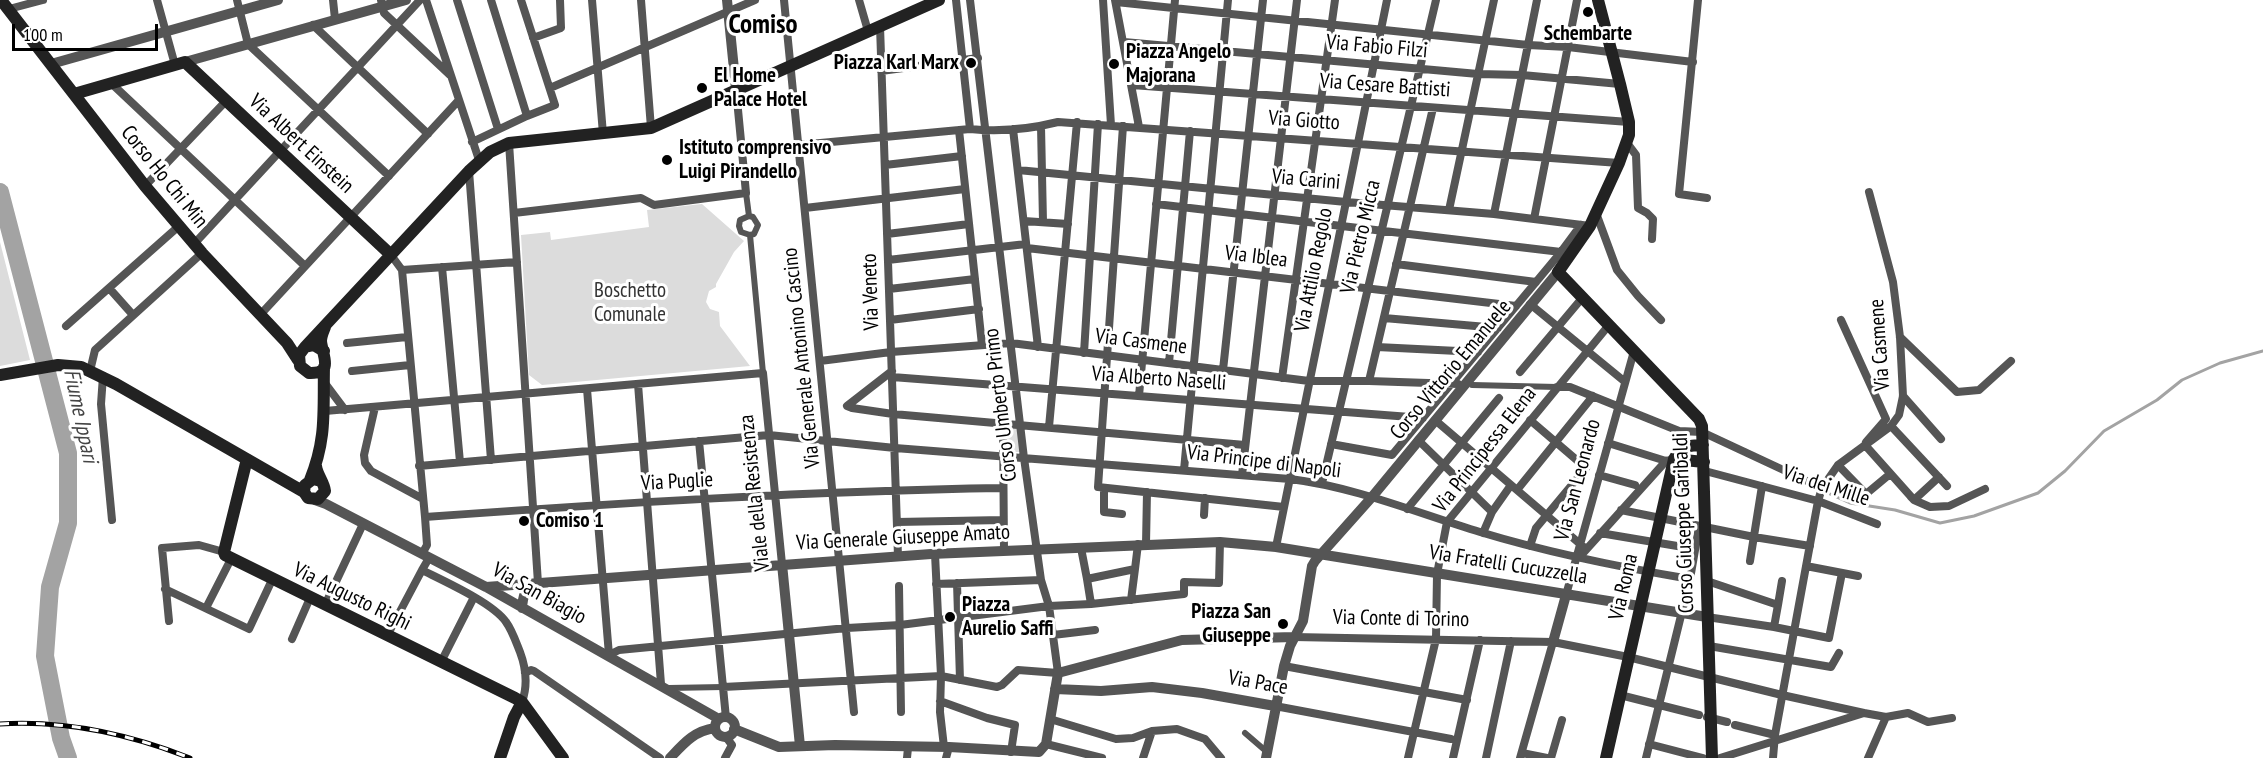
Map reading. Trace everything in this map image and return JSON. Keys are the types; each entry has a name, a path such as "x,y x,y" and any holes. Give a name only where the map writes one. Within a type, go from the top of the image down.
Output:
{"main road":[{"path":"323,385 304,370 298,360 301,351 479,160 490,152 509,143 651,128 874,29 924,3 939,0"},
{"name":"Corso Vittorio Emanuele","path":"1558,272 1585,226 1596,213 1627,143 1629,122 1598,0"},
{"name":"Corso Ho Chi Min","path":"5,3 145,186 198,249 287,343 298,360"},
{"path":"74,94 180,63"},
{"name":"Via Albert Einstein","path":"180,63 226,101 391,255"},
{"name":"Corso Giuseppe Garibaldi","path":"1558,272 1699,418 1704,467 1703,527 1710,677 1705,717 1712,758"},
{"path":"315,500 308,498 313,485 324,428 323,385 326,356 321,337 326,326"},
{"path":"305,347 314,345 324,351"},
{"path":"0,375 58,365 81,367 103,376 290,483 313,485"},
{"path":"309,373 320,371 324,367"},
{"path":"1670,460 1688,445 1703,445"},
{"path":"227,555 247,459"},
{"name":"Via dei Mille","path":"1670,460 1704,467"},
{"name":"Via Roma","path":"1606,758 1660,519 1670,460"},
{"name":"Via Augusto Righi","path":"227,555 272,580 522,702"},
{"path":"503,756 514,717 522,702 563,758"}],"street":[{"path":"5,3 43,0"},
{"path":"157,0 166,32 180,63 335,19 381,3 406,0"},
{"path":"51,63 166,32 239,5 278,0"},
{"path":"333,0 335,19"},
{"path":"90,371 94,350 133,315 198,249 235,200 420,0"},
{"path":"426,0 479,160"},
{"path":"457,0 498,129"},
{"path":"491,0 527,116"},
{"path":"472,142 555,105 521,0"},
{"path":"533,38 561,28 560,0"},
{"path":"592,0 603,134"},
{"path":"641,0 651,128"},
{"path":"550,88 644,47 728,6 755,0"},
{"name":"Via Generale Antonino Cascino","path":"784,0 854,712"},
{"name":"Via Veneto","path":"859,0 874,29 881,71 898,556"},
{"path":"956,0 959,60 970,129"},
{"name":"Corso Umberto Primo","path":"970,0 1024,458 1041,580 1049,606 1058,673"},
{"path":"1103,0 1111,125"},
{"path":"1184,470 1228,0"},
{"path":"1222,370 1263,0"},
{"path":"1242,475 1297,0"},
{"path":"1282,378 1335,0"},
{"name":"Via Attilio Regolo","path":"1276,548 1387,0"},
{"name":"Via Pietro Micca","path":"1322,483 1436,0"},
{"path":"1449,210 1494,0"},
{"path":"1494,214 1537,0"},
{"path":"1534,219 1577,0"},
{"path":"1698,0 1679,194 1707,198"},
{"path":"1140,127 1135,85 1118,2 1174,4 1227,14 1528,45 1568,47 1693,62"},
{"path":"381,3 384,13 450,75"},
{"path":"1139,396 1174,4"},
{"path":"239,5 248,44 389,176"},
{"name":"Viale della Resistenza","path":"728,6 749,216"},
{"path":"313,25 428,134"},
{"name":"Via Fabio Filzi","path":"1127,43 1478,74 1522,75 1620,84"},
{"path":"881,71 978,58"},
{"path":"111,83 305,266"},
{"name":"Via Cesare Battisti","path":"1135,85 1629,122"},
{"path":"260,315 459,100"},
{"path":"145,186 226,101"},
{"path":"1370,381 1433,108"},
{"name":"Via Giotto","path":"798,145 884,136 970,129 987,131 1041,126 1058,122 1077,122 1619,163"},
{"path":"1049,427 1077,122"},
{"path":"1084,353 1098,124"},
{"path":"1041,126 1043,222"},
{"path":"1123,126 1098,488 1284,507"},
{"path":"1013,129 1038,347"},
{"path":"959,130 982,345"},
{"path":"1169,363 1190,131"},
{"path":"509,143 534,509 535,583 526,589 522,608"},
{"path":"1627,143 1636,155 1638,208 1653,219 1652,239"},
{"path":"885,165 962,156"},
{"name":"Via Carini","path":"1018,170 1307,199 1494,214 1585,226"},
{"path":"469,171 491,459"},
{"path":"805,208 965,189"},
{"name":"Via Casmene","path":"1869,192 1893,282 1900,337 1903,396 1899,415 1891,426"},
{"path":"514,213 641,198 654,205 746,193"},
{"path":"1156,204 1561,252"},
{"path":"1596,213 1617,270 1660,320"},
{"name":"Viale della Resistenza","path":"749,216 741,220 739,226 741,232 750,235"},
{"name":"Viale della Resistenza","path":"749,216 753,217 758,225 757,230 750,235"},
{"path":"1024,221 1068,224"},
{"path":"887,234 969,224"},
{"path":"66,326 179,226"},
{"path":"1331,444 1392,455 1429,419 1497,328 1585,226"},
{"name":"Viale della Resistenza","path":"750,235 794,683 794,750"},
{"name":"Via Iblea","path":"888,260 1027,246 1065,253 1516,306"},
{"path":"387,636 422,570 427,545 402,270 391,255"},
{"path":"402,270 517,262"},
{"path":"1396,264 1536,282"},
{"path":"442,267 460,462"},
{"name":"Corso Vittorio Emanuele","path":"1267,755 1284,666 1294,637 1303,621 1312,566 1418,440 1429,419 1558,272"},
{"path":"889,289 975,279"},
{"path":"109,288 133,315"},
{"path":"1520,372 1583,297"},
{"path":"1530,304 1624,381"},
{"path":"890,320 979,309"},
{"path":"1384,318 1497,328"},
{"path":"1841,320 1886,419 1869,436 1865,445"},
{"name":"Via Principessa Elena","path":"1408,758 1436,639 1437,574 1447,522 1609,324"},
{"path":"1900,337 1957,392 1978,390 2012,361"},
{"path":"347,344 407,338"},
{"name":"Via Casmene","path":"820,361 891,352 1011,343 1310,381 1455,384"},
{"path":"1377,347 1478,352"},
{"name":"Via San Leonardo","path":"1521,755 1566,595 1577,559 1584,547 1599,475 1634,351"},
{"path":"352,371 410,365"},
{"path":"325,411 763,373"},
{"path":"892,374 847,406 893,414 1245,445"},
{"name":"Via Alberto Naselli","path":"892,374 1017,387 1429,419"},
{"path":"103,376 101,404 112,520"},
{"path":"638,384 658,646 664,686 723,687"},
{"path":"323,385 345,410"},
{"path":"1472,385 1570,387 1679,431 1702,432 1822,488"},
{"path":"587,389 609,655 619,650 718,639 900,625 1049,606 1184,594 1184,582 1219,583 1220,542"},
{"path":"1483,533 1492,512 1556,442 1593,396"},
{"path":"1903,396 1941,439"},
{"path":"1407,509 1499,398"},
{"path":"375,407 364,455 366,463 371,471 423,499"},
{"path":"1429,419 1462,443 1584,547 1670,460"},
{"path":"1530,420 1586,468 1536,528 1530,546"},
{"path":"1003,423 1004,552"},
{"path":"1773,758 1774,739 1822,488 1838,465 1891,426 1947,486"},
{"name":"Via Principe di Napoli","path":"419,466 770,435 894,448 1290,479 1322,483 1483,533 1577,559 1690,579"},
{"path":"1418,440 1492,512"},
{"path":"699,441 723,687 718,735 730,733 794,750 835,745 908,753 946,751 998,754 1044,751 1102,758"},
{"name":"Via dei Mille","path":"1608,443 1670,460"},
{"path":"1865,445 1914,500 1930,507 1949,506 1985,489"},
{"path":"1865,445 1914,500"},
{"path":"1838,465 1866,494 1890,474"},
{"name":"Via dei Mille","path":"1704,467 1818,501 1877,524"},
{"path":"1599,475 1635,485"},
{"path":"1914,500 1939,477"},
{"path":"313,485 336,509"},
{"name":"Via dei Mille","path":"1750,561 1762,486"},
{"name":"Via Puglie","path":"425,517 705,498 1003,488"},
{"path":"1104,488 1104,512 1122,514"},
{"path":"1131,600 1135,569 1142,544 1148,492"},
{"path":"1204,515 1205,498"},
{"name":"Via San Biagio","path":"315,500 486,587 664,686 720,722"},
{"path":"1622,510 1810,546"},
{"path":"897,522 1003,520"},
{"path":"325,605 363,524"},
{"path":"1646,758 1690,579 1695,549 1703,527"},
{"path":"1600,533 1695,549"},
{"name":"Via Generale Giuseppe Amato","path":"486,587 898,556 1142,544 1220,542 1322,555"},
{"name":"Via Augusto Righi","path":"165,589 162,548 199,545 227,555"},
{"path":"1082,548 1091,604"},
{"path":"935,554 941,676 940,701 946,751"},
{"path":"206,608 227,555"},
{"name":"Via Fratelli Cucuzzella","path":"1322,555 1774,627 1829,638 1842,573"},
{"path":"1806,566 1858,576"},
{"path":"1087,579 1135,569"},
{"path":"422,570 474,597 498,613 507,623 525,664 525,692 522,702"},
{"path":"165,589 249,629 272,580"},
{"path":"936,584 1041,580"},
{"path":"1774,627 1782,581"},
{"path":"1707,582 1778,605"},
{"path":"957,583 962,616 960,680"},
{"path":"899,586 901,712"},
{"path":"165,589 169,621"},
{"path":"441,662 474,597"},
{"path":"292,639 309,598"},
{"path":"1053,635 1095,630"},
{"name":"Via Conte di Torino","path":"723,687 941,676 997,687 1002,686 1018,670 1058,673 1182,640 1294,637 1480,640 1553,642 1628,657 1864,713 1886,717 1908,713 1928,722 1952,718"},
{"path":"1453,758 1480,640"},
{"path":"1486,758 1511,641"},
{"path":"1709,646 1831,667 1839,653"},
{"path":"1284,666 1467,700"},
{"path":"525,673 534,671 660,758"},
{"path":"1044,751 1058,673"},
{"name":"Via Pace","path":"1055,689 1101,691 1152,687 1202,693 1451,739"},
{"path":"1620,695 1731,724 1774,739"},
{"path":"940,701 987,718 1015,725 1011,752"},
{"path":"1720,758 1774,739 1864,713"},
{"path":"1868,758 1886,717"},
{"path":"1050,719 1116,739 1132,738 1152,731 1177,729 1204,739 1221,758"},
{"path":"1521,755 1549,758 1562,720"},
{"path":"670,758 688,738 720,722 733,722 730,733 732,745 725,758"},
{"path":"1143,758 1152,731"},
{"path":"1245,733 1267,755"},
{"path":"1649,744 1703,758"}],"green space":[{"name":"Boschetto Comunale","path":"702,204 744,241 734,252 716,287 709,291 706,302 710,309 719,312 720,326 750,366 542,385 529,375 521,235 550,232 551,240 649,227 647,210"},
{"path":"0,242 30,360 0,366"},
{"path":"1007,427 1017,428 1020,452 1007,452"}],"waterway":[{"name":"Fiume Ippari","path":"0,192 68,453 68,523 50,587 45,656 61,738 68,758"},
{"path":"1830,494 1850,503 1895,510 1940,523 1974,516 2038,493 2065,471 2104,431 2157,400 2182,380 2220,363 2263,351"}],"railway":[{"path":"0,724 49,724 97,731 144,742 190,758"}],"place":[{"name":"Schembarte","path":"1588,12"},
{"name":"Piazza Karl Marx","path":"971,63"},
{"name":"Piazza Angelo Majorana","path":"1114,64"},
{"name":"El Home Palace Hotel","path":"702,88"},
{"name":"Istituto comprensivo Luigi Pirandello","path":"667,160"},
{"name":"Comiso 1","path":"524,521"},
{"name":"Piazza Aurelio Saffi","path":"950,617"},
{"name":"Piazza San Giuseppe","path":"1283,624"}],"district":[{"name":"Comiso","path":"763,25"}]}
